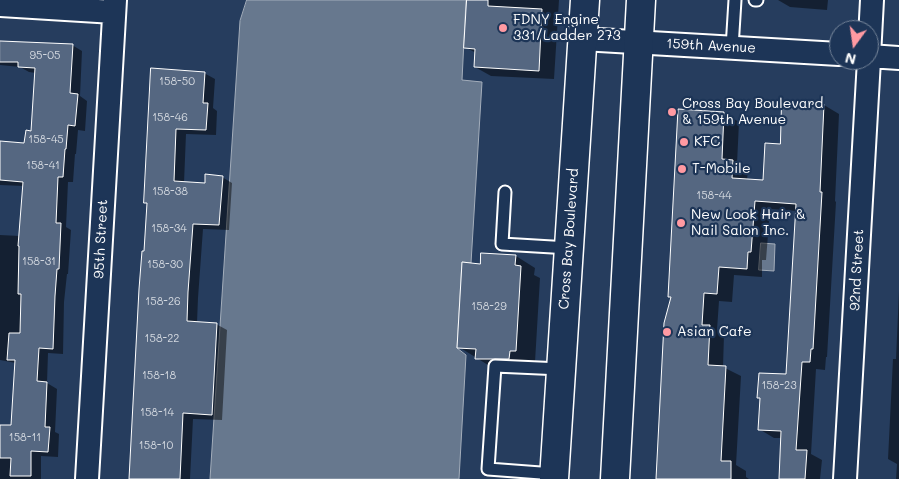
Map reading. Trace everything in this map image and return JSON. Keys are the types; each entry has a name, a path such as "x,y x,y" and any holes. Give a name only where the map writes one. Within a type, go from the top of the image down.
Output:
{"main road":[{"name":"Cross Bay Boulevard","path":"554,477 585,0"},
{"path":"615,479 642,0"}],"street":[{"name":"92nd Street","path":"871,20 872,0"},
{"path":"0,6 114,6"},
{"name":"95th Street","path":"87,479 114,6"},
{"name":"159th Avenue","path":"582,39 829,53"},
{"path":"879,57 899,58"},
{"name":"92nd Street","path":"845,479 868,70"}],"lane":[{"path":"732,48 735,0"},
{"path":"504,192 502,244 569,248"},
{"path":"554,477 488,469 495,366 561,369"}],"water":[{"path":"247,0 466,0 462,80 482,82 471,263 462,262 457,348 466,355 459,479 210,479 240,21"},
{"path":"761,243 775,244 774,271 759,270"}],"building":[{"name":"FDNY Engine 331/Ladder 273","path":"467,0 488,0 488,6 542,9 539,71 474,67 475,49 464,48"},
{"path":"0,41 73,44 70,93 78,94 75,126 68,125 63,177 58,177 56,223 61,223 53,349 39,348 37,381 47,382 45,427 50,427 48,452 31,451 31,476 10,476 11,458 0,458 0,425 11,425 15,360 7,360 9,333 20,333 21,294 18,294 18,246 23,182 0,180 0,141 24,143 26,130 31,131 35,68 18,67 18,62 0,62"},
{"path":"151,68 205,72 203,103 208,103 206,130 176,129 174,181 205,183 205,174 223,176 219,225 193,224 187,321 217,323 212,415 183,413 180,479 129,479 139,289 147,203 144,203"},
{"path":"782,101 824,104 820,192 822,192 813,349 811,349 810,362 802,362 796,450 807,450 805,479 779,479 781,431 758,430 760,398 757,398 759,373 786,374 796,204 755,201 751,252 748,252 747,269 719,267 717,294 704,293 702,325 710,325 708,365 726,366 721,461 731,461 731,479 656,479 664,323 671,297 668,297 678,109 724,112 722,159 733,160 732,178 763,180 765,143 780,144"},
{"path":"481,253 516,255 515,265 521,266 516,351 510,351 509,359 475,359 476,349 457,348 462,262 480,264"}],"place":[{"name":"FDNY Engine 331/Ladder 273","path":"503,28"},
{"name":"Cross Bay Boulevard & 159th Avenue","path":"672,112"},
{"name":"KFC","path":"684,142"},
{"name":"T-Mobile","path":"682,169"},
{"name":"New Look Hair & Nail Salon Inc.","path":"681,223"},
{"name":"Asian Cafe","path":"667,332"}]}
